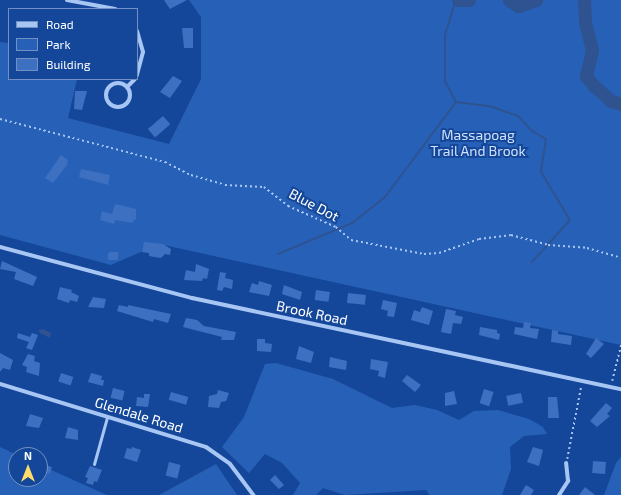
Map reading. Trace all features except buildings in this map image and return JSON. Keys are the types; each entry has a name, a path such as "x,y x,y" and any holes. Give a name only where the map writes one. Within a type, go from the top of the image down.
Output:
{"street":[{"path":"67,0 110,8"},
{"path":"138,34 143,52 138,71"},
{"path":"127,88 134,80"},
{"path":"118,83 127,88 130,94 126,103 118,107 109,103 106,94 109,87 118,83"},
{"name":"Brook Road","path":"0,247 192,298 621,389"},
{"name":"Glendale Road","path":"0,384 213,450 236,469 253,495"},
{"path":"559,495 568,480 566,463"}],"lane":[{"path":"94,464 107,417"}],"path":[{"name":"Blue Dot","path":"0,119 164,162 191,175 225,185 264,186 288,206 336,227 351,240 424,254 440,253 479,239 511,235 548,245 587,248 621,258"},
{"path":"611,387 621,344"},
{"path":"566,463 582,381"}],"green space":[{"name":"Massapoag Trail And Brook","path":"189,0 621,0 621,345 159,244 111,265 0,235 0,42 8,43 8,80 77,80 68,118 169,144 201,79 201,17"},
{"path":"276,363 333,379 392,408 415,405 437,410 459,420 474,411 498,410 529,419 543,427 547,434 524,436 510,447 511,469 502,495 430,495 426,490 345,495 323,488 316,495 293,495 300,483 282,463 265,454 249,473 222,447 244,417 265,364"},
{"path":"0,447 8,451 8,487 48,487 48,469 107,495 0,495"},
{"path":"621,457 621,495 604,495 616,463"},
{"path":"216,464 237,495 159,495"}],"shaded area":[{"path":"43,329 51,333 50,338 40,333 38,330"}],"waterway":[{"path":"278,254 352,223 385,197 456,102 445,81 445,35 456,0"},
{"path":"458,0 469,0"},
{"path":"509,0 518,6 536,0"},
{"path":"584,0 585,22 592,50 586,76 594,86 611,101 621,104"},
{"path":"456,102 490,106 518,116 532,131 546,139 541,172 570,220 532,262"}]}
